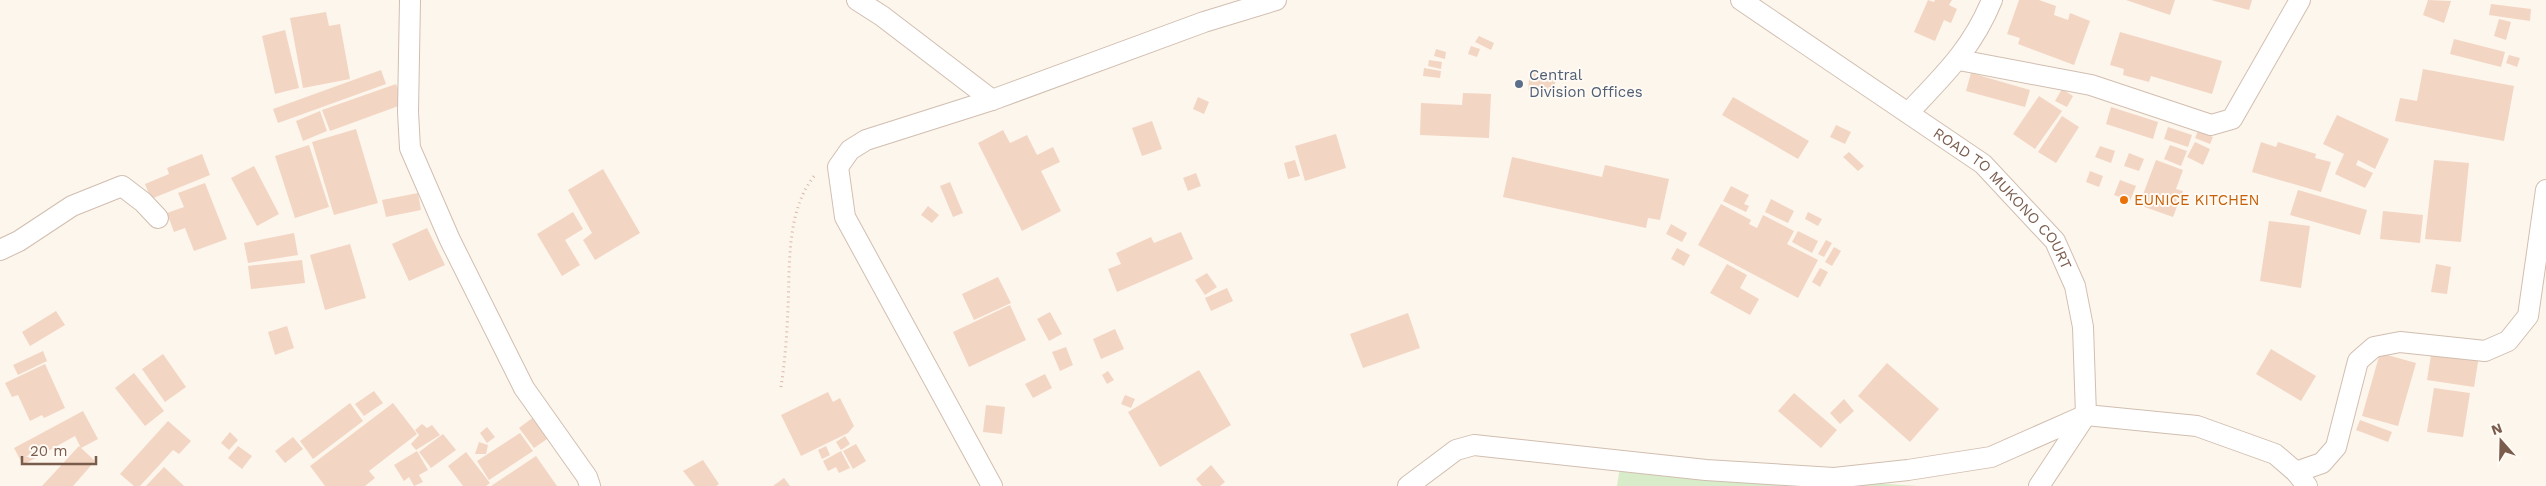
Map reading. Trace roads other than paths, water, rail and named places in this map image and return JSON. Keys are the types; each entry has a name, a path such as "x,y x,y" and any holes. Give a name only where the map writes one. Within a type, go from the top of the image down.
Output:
{"street":[{"path":"410,0 408,112 410,148 450,240 524,388 587,477 590,486"},
{"path":"857,0 881,8 992,100"},
{"path":"992,486 845,217 838,168 850,150 866,140 992,100 1204,22 1276,0"},
{"name":"ROAD TO MUKONO COURT","path":"1742,0 1983,164 2055,241 2075,286 2084,327 2086,415"},
{"path":"1908,113 1959,60 1983,21 1992,0"},
{"path":"1959,60 2091,85 2211,125 2232,119 2300,0"},
{"path":"0,250 19,241 72,206 122,186 143,202 158,218"},
{"path":"1408,486 1456,450 1474,445 1706,470 1834,478 1908,470 1991,456 2086,415 2196,426 2275,454 2302,479 2322,464 2336,446 2358,361 2374,347 2400,342 2486,351 2508,341 2528,316 2546,190"},
{"path":"2039,486 2086,415"}],"place":[{"name":"Central Division Offices","path":"1519,84"},
{"name":"EUNICE KITCHEN","path":"2124,200"}]}
